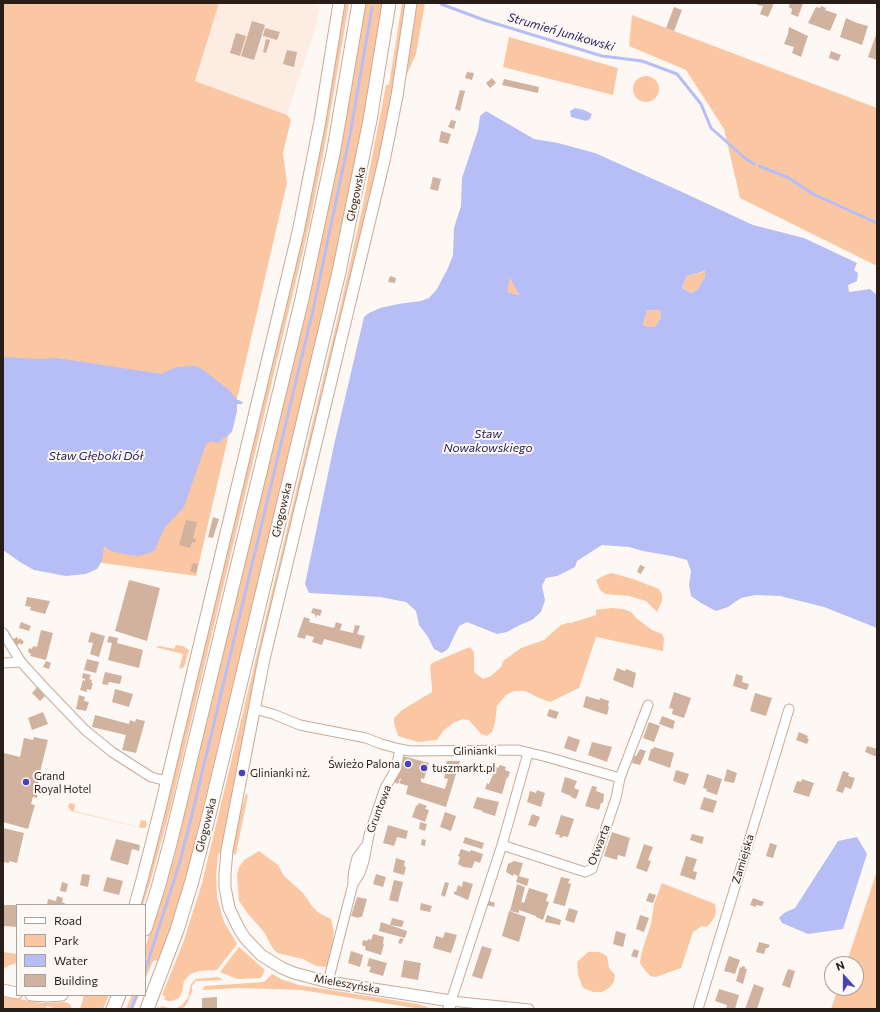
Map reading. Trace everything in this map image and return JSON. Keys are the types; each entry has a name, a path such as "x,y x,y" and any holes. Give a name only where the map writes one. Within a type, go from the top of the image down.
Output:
{"main road":[{"path":"146,926 163,873 173,834 308,271 334,148 359,3"},
{"name":"Głogowska","path":"146,1009 179,925 209,815 339,272 366,141 389,3"},
{"path":"113,1009 120,996"}],"street":[{"path":"135,904 167,781 298,232 320,122 339,3"},
{"name":"Głogowska","path":"225,874 227,850 264,659 384,161 397,96 411,3"},
{"path":"3,633 21,662 85,730 112,752 151,777 167,781"},
{"path":"3,663 21,662"},
{"path":"620,778 648,705"},
{"name":"Glinianki","path":"254,708 300,725 366,738 381,744 410,751 518,750 620,778"},
{"name":"Zamiejska","path":"698,1009 790,709"},
{"name":"Gruntowa","path":"328,982 353,884 360,873 364,861 366,846 385,788 396,769 400,749"},
{"path":"450,1005 502,845 528,753"},
{"name":"Otwarta","path":"502,845 586,872 592,869 616,798 620,778"},
{"name":"Mieleszyńska","path":"225,874 225,887 229,908 239,929 245,938 261,955 282,968 294,973 328,982 450,1005 529,1009"},
{"path":"3,990 16,993"}],"shaded area":[{"path":"219,3 308,3 320,6 314,32 287,115 195,81"}],"green space":[{"path":"3,3 219,3 195,81 287,115 291,120 283,153 287,183 196,576 3,549"},
{"path":"345,3 349,3 324,150 309,226 170,810 150,883 143,904 140,904 162,827 241,495 319,149"},
{"path":"365,3 383,3 357,153 333,271 190,862 171,928 159,960 153,961 146,978 146,945 174,858 312,283 340,150"},
{"path":"402,3 405,3 389,110 379,160 250,703 221,853 218,854 216,876 217,897 224,922 237,944 217,970 199,971 190,974 184,981 179,998 168,1001 164,999 165,996 162,995 183,943 202,883 340,308 362,209 386,85 389,85"},
{"path":"416,3 425,3 416,54 407,74 405,73"},
{"path":"632,15 877,108 877,266 740,198 724,129 686,70 629,46"},
{"path":"509,37 618,68 613,95 503,67"},
{"path":"646,76 655,80 659,89 655,98 646,102 637,98 633,89 637,80"},
{"path":"706,271 705,277 697,290 691,293 682,288 687,276"},
{"path":"510,277 520,295 506,292"},
{"path":"647,310 660,310 661,317 655,327 643,325"},
{"path":"612,573 659,589 662,595 662,601 657,612 646,601 629,596 605,594 600,590 596,580"},
{"path":"611,608 623,609 631,612 636,618 652,630 662,634 664,638 663,651 596,637 579,688 550,702 525,691 514,691 506,695 497,706 495,723 492,732 487,736 481,734 469,720 463,719 453,723 443,731 437,740 418,742 398,736 394,718 402,710 432,692 430,668 431,664 434,662 470,647 474,652 474,672 483,679 491,676 501,667 503,661 521,648 544,640 561,625 596,615 596,610"},
{"path":"176,645 183,646 189,650 184,667 179,669 183,654 155,647 160,646 174,649"},
{"path":"246,794 248,795 236,854 232,855 238,822"},
{"path":"71,803 75,804 74,811 139,827 141,820 146,821 147,825 145,828 142,828 71,811 68,807"},
{"path":"259,851 278,865 284,876 303,893 319,913 331,919 334,932 332,951 329,964 325,967 316,966 303,959 277,953 264,932 239,901 237,875 239,867 244,860"},
{"path":"877,871 877,1009 831,1009 835,996 864,996 864,956 849,956"},
{"path":"662,883 715,904 716,910 715,916 710,924 706,927 702,926 693,932 681,968 656,977 650,976 640,962 651,924 654,904"},
{"path":"239,947 265,970 261,978 237,979 220,972"},
{"path":"3,952 16,954 16,963 3,969"},
{"path":"588,952 599,952 607,956 609,968 615,975 614,982 609,988 602,992 593,992 583,988 578,975 577,962"},
{"path":"272,974 281,979 299,985 418,1004 430,1009 421,1009 301,990 240,988 202,990 205,986 264,982"},
{"path":"218,977 223,980 196,981 192,986 192,991 187,1004 182,1009 174,1009 181,1006 188,998 191,984 196,979"},
{"path":"3,996 42,1003 65,1002 70,1004 72,1009 58,1009 47,1006 45,1009 3,1009"},
{"path":"84,996 109,996 103,1009 80,1009"},
{"path":"132,996 139,996 133,1009 126,1009"},
{"path":"161,1006 174,1009 157,1009 157,1007 160,1008"}],"water":[{"path":"575,108 592,114 590,119 586,121 571,117 570,111"},
{"name":"Staw Nowakowskiego","path":"486,111 534,139 558,143 595,153 753,225 804,238 857,263 854,270 858,273 857,281 848,285 849,292 870,289 877,295 877,628 824,607 780,596 755,595 741,598 728,607 716,611 691,596 689,585 691,571 687,560 629,547 602,545 577,561 575,567 557,576 546,578 542,586 545,600 541,612 532,620 507,632 497,634 467,622 459,626 448,649 442,653 434,649 428,637 419,625 416,611 406,602 380,597 309,593 305,584 334,445 364,317 380,308 421,301 429,298 437,289 453,255 454,228 461,206 462,178 478,130 480,116","holes":["705,271 705,277 697,290 691,293 682,288 687,276","510,278 519,295 507,292","647,310 660,310 661,317 655,327 643,325"]},
{"name":"Staw Głęboki Dół","path":"3,357 41,359 57,358 162,374 178,367 194,366 210,375 229,390 236,399 243,402 242,404 237,404 237,411 232,432 218,443 212,441 206,444 184,507 165,527 155,550 139,556 111,551 104,546 102,561 97,569 86,574 66,576 34,570 3,550"},
{"path":"857,837 867,854 843,929 808,934 782,923 779,918 784,913 795,908 838,841"}],"building":[{"path":"756,3 774,3 768,17 760,14 763,6 757,5"},
{"path":"790,3 803,3 798,17 791,14 792,9 789,7"},
{"path":"821,6 826,8 825,10 837,14 830,31 808,23 816,7 820,8"},
{"path":"674,7 682,10 674,31 666,28"},
{"path":"846,18 868,26 862,45 840,37"},
{"path":"252,21 265,25 254,60 241,56"},
{"path":"789,27 808,36 801,57 792,53 794,47 784,44"},
{"path":"265,28 280,32 277,40 263,36"},
{"path":"877,32 877,60 868,57"},
{"path":"236,33 246,36 240,56 230,53"},
{"path":"266,39 270,40 266,53 263,52"},
{"path":"287,50 297,52 294,67 283,64"},
{"path":"831,51 841,55 838,61 829,58"},
{"path":"467,72 474,73 472,80 465,78"},
{"path":"492,78 496,83 490,88 486,83"},
{"path":"504,79 539,87 538,93 502,85"},
{"path":"460,90 465,91 460,111 455,109"},
{"path":"451,120 456,121 454,129 448,127"},
{"path":"441,131 451,134 448,144 439,142"},
{"path":"433,177 441,179 438,191 430,189"},
{"path":"390,276 396,278 395,283 388,282"},
{"path":"213,517 219,519 213,538 208,537"},
{"path":"186,520 197,522 193,538 196,539 195,543 192,542 190,548 179,545"},
{"path":"193,563 198,564 196,573 190,571"},
{"path":"640,565 645,567 641,574 637,572"},
{"path":"129,580 160,588 147,641 115,631"},
{"path":"27,597 50,601 45,614 30,610 31,607 25,606"},
{"path":"313,608 322,610 320,616 317,615 315,617 315,614 311,613"},
{"path":"304,617 310,619 309,622 334,628 336,622 342,624 340,630 353,633 355,625 360,626 357,634 365,636 361,649 324,639 322,645 312,642 314,637 306,635 305,639 297,637"},
{"path":"21,622 31,626 29,631 19,628"},
{"path":"41,630 53,633 46,660 30,656 31,654 28,652 29,648 32,649 33,646 37,647"},
{"path":"91,632 105,636 99,657 90,654 93,643 88,642"},
{"path":"109,636 118,638 117,643 143,650 139,668 108,660 112,643 107,642"},
{"path":"17,637 19,640 20,638 24,642 21,645 20,643 16,646 12,640"},
{"path":"87,659 99,662 96,673 84,670"},
{"path":"46,661 51,663 49,669 43,667"},
{"path":"617,668 625,671 626,669 636,673 633,688 613,680"},
{"path":"105,672 122,676 120,684 109,682 108,685 102,684"},
{"path":"83,673 91,675 89,679 92,680 91,683 93,683 91,690 87,689 87,692 80,690 83,680 85,681 85,679 82,678"},
{"path":"736,674 743,676 742,682 749,684 747,690 733,686"},
{"path":"37,687 45,696 40,701 32,693"},
{"path":"115,689 133,694 129,707 112,702"},
{"path":"674,692 691,698 684,718 672,714 673,709 669,708"},
{"path":"755,693 772,698 766,716 750,711"},
{"path":"79,695 85,697 84,701 89,702 86,711 76,709"},
{"path":"586,696 609,701 607,715 583,707"},
{"path":"549,709 559,712 556,719 547,716"},
{"path":"43,712 48,724 32,730 28,718"},
{"path":"95,715 129,724 130,720 135,722 136,719 145,721 136,753 122,750 126,735 92,727"},
{"path":"662,716 675,721 673,729 659,724"},
{"path":"649,722 660,726 654,742 643,738"},
{"path":"799,732 808,736 807,738 809,739 807,744 796,740"},
{"path":"568,736 580,740 576,752 564,748"},
{"name":"Grand Royal Hotel","path":"34,737 48,740 40,772 37,798 33,797 31,804 35,805 28,829 3,822 3,758 4,753 20,757 24,738 33,740"},
{"path":"592,742 612,747 607,762 588,755"},
{"path":"867,746 877,749 877,757 865,752"},
{"path":"654,747 674,753 670,768 648,760 651,749"},
{"path":"640,749 646,751 640,765 632,763 634,756 636,756"},
{"path":"403,756 429,763 424,779 421,778 421,782 445,789 448,779 444,778 445,774 441,773 443,765 446,765 447,761 460,761 446,807 406,794 408,786 399,783 400,778 398,784 394,782"},
{"path":"500,765 506,767 505,770 510,772 502,794 485,789 487,783 489,784 496,767 498,768"},
{"path":"727,769 737,773 734,783 724,781"},
{"path":"676,770 689,774 685,785 673,781"},
{"path":"843,771 849,773 848,776 855,778 851,789 845,787 843,793 836,791"},
{"path":"707,774 722,779 717,795 706,791 707,789 703,788"},
{"path":"565,777 577,781 574,788 579,790 576,799 561,792"},
{"path":"802,779 814,783 809,797 793,792 797,781 801,782"},
{"path":"592,786 597,787 596,791 604,794 603,803 601,803 599,810 585,806"},
{"path":"537,790 545,793 541,807 527,802 530,791 536,793"},
{"path":"477,797 499,802 495,816 473,808"},
{"path":"704,797 717,801 713,813 700,809"},
{"path":"419,803 427,806 425,809 429,810 425,822 412,817 416,806"},
{"path":"445,812 456,816 451,831 440,827"},
{"path":"532,814 540,817 536,827 528,825"},
{"path":"561,815 574,819 568,837 563,836 562,838 559,837 560,835 555,834"},
{"path":"420,822 427,824 425,831 419,829"},
{"path":"388,825 408,831 406,839 397,837 394,846 383,843"},
{"path":"3,828 24,833 17,863 9,861 9,863 3,862"},
{"path":"612,832 630,838 625,857 618,855 617,860 604,856"},
{"path":"692,834 704,837 702,844 690,840"},
{"path":"465,837 484,843 482,849 463,843"},
{"path":"116,839 140,845 139,851 132,849 128,865 110,860"},
{"path":"422,839 426,840 425,846 421,845"},
{"path":"770,843 777,845 773,858 766,856"},
{"path":"644,844 653,847 648,860 651,861 647,872 636,868"},
{"path":"461,849 470,852 471,850 483,854 480,863 475,861 472,868 463,867 458,864 460,857 458,856"},
{"path":"686,856 697,859 693,871 697,872 695,880 680,875"},
{"path":"396,858 405,861 404,866 406,867 404,875 393,872"},
{"path":"514,861 523,863 519,876 529,879 527,886 516,882 518,876 514,874 513,876 506,872 508,864"},
{"path":"82,874 90,875 88,887 80,885"},
{"path":"376,874 386,877 383,887 373,884"},
{"path":"107,877 123,881 119,895 103,891"},
{"path":"561,877 570,879 568,883 571,884 565,906 553,903"},
{"path":"394,880 403,882 398,902 389,900"},
{"path":"463,881 473,884 468,900 454,894 454,891 456,892 458,885 462,887"},
{"path":"62,882 68,884 66,892 60,891"},
{"path":"445,882 449,883 445,897 441,895"},
{"path":"517,884 525,887 521,904 522,902 524,903 529,888 548,894 546,901 549,902 543,920 519,910 519,913 510,911"},
{"path":"649,893 656,895 653,903 646,901"},
{"path":"57,896 63,898 62,902 66,904 47,904 48,899 56,901"},
{"path":"357,897 367,899 362,917 359,918 351,916"},
{"path":"753,898 764,902 762,906 756,905 756,907 750,905"},
{"path":"489,901 495,903 494,907 487,905"},
{"path":"421,903 432,906 430,912 420,910"},
{"path":"3,905 16,905 16,927 3,926"},
{"path":"569,908 578,911 574,923 565,920"},
{"path":"509,911 526,917 519,942 502,936"},
{"path":"547,915 561,920 560,925 545,922"},
{"path":"640,915 649,918 644,932 636,929"},
{"path":"392,918 404,921 402,927 390,925"},
{"path":"381,922 407,931 405,938 379,931"},
{"path":"616,931 626,934 623,947 613,944"},
{"path":"445,932 457,935 451,953 433,948 436,936 443,938"},
{"path":"373,934 384,937 381,955 365,950 366,947 362,945 363,940 371,940"},
{"path":"400,938 404,939 401,944 398,943"},
{"path":"759,942 770,945 766,948 764,954 756,952"},
{"path":"482,946 492,949 482,979 472,976"},
{"path":"634,949 639,951 637,958 631,956"},
{"path":"351,951 363,955 360,967 348,963"},
{"path":"729,956 740,960 735,974 724,971"},
{"path":"369,958 387,963 383,976 369,972 371,967 367,966"},
{"path":"404,960 421,963 418,980 401,977"},
{"path":"742,966 747,969 743,984 736,981 740,967 742,968"},
{"path":"788,969 795,971 790,988 782,985"},
{"path":"754,984 764,988 757,1009 745,1009"},
{"path":"719,989 739,995 735,1009 726,1009 727,1005 715,1001"},
{"path":"217,997 217,1009 202,1009 202,998"}],"waterway":[{"name":"Strumień Junikowski","path":"441,4 484,20 602,56 642,61 677,74 701,104 711,128 746,159 754,164"},
{"path":"146,968 179,865 191,819 314,306 350,135 372,8"},
{"name":"Strumień Junikowski","path":"759,166 787,177 813,194 877,223"},
{"path":"131,1009 137,996"}],"place":[{"name":"Świeżo Palona","path":"408,764"},
{"name":"tuszmarkt.pl","path":"424,768"},
{"name":"Glinianki nż.","path":"242,773"},
{"name":"Grand Royal Hotel","path":"26,782"}]}
